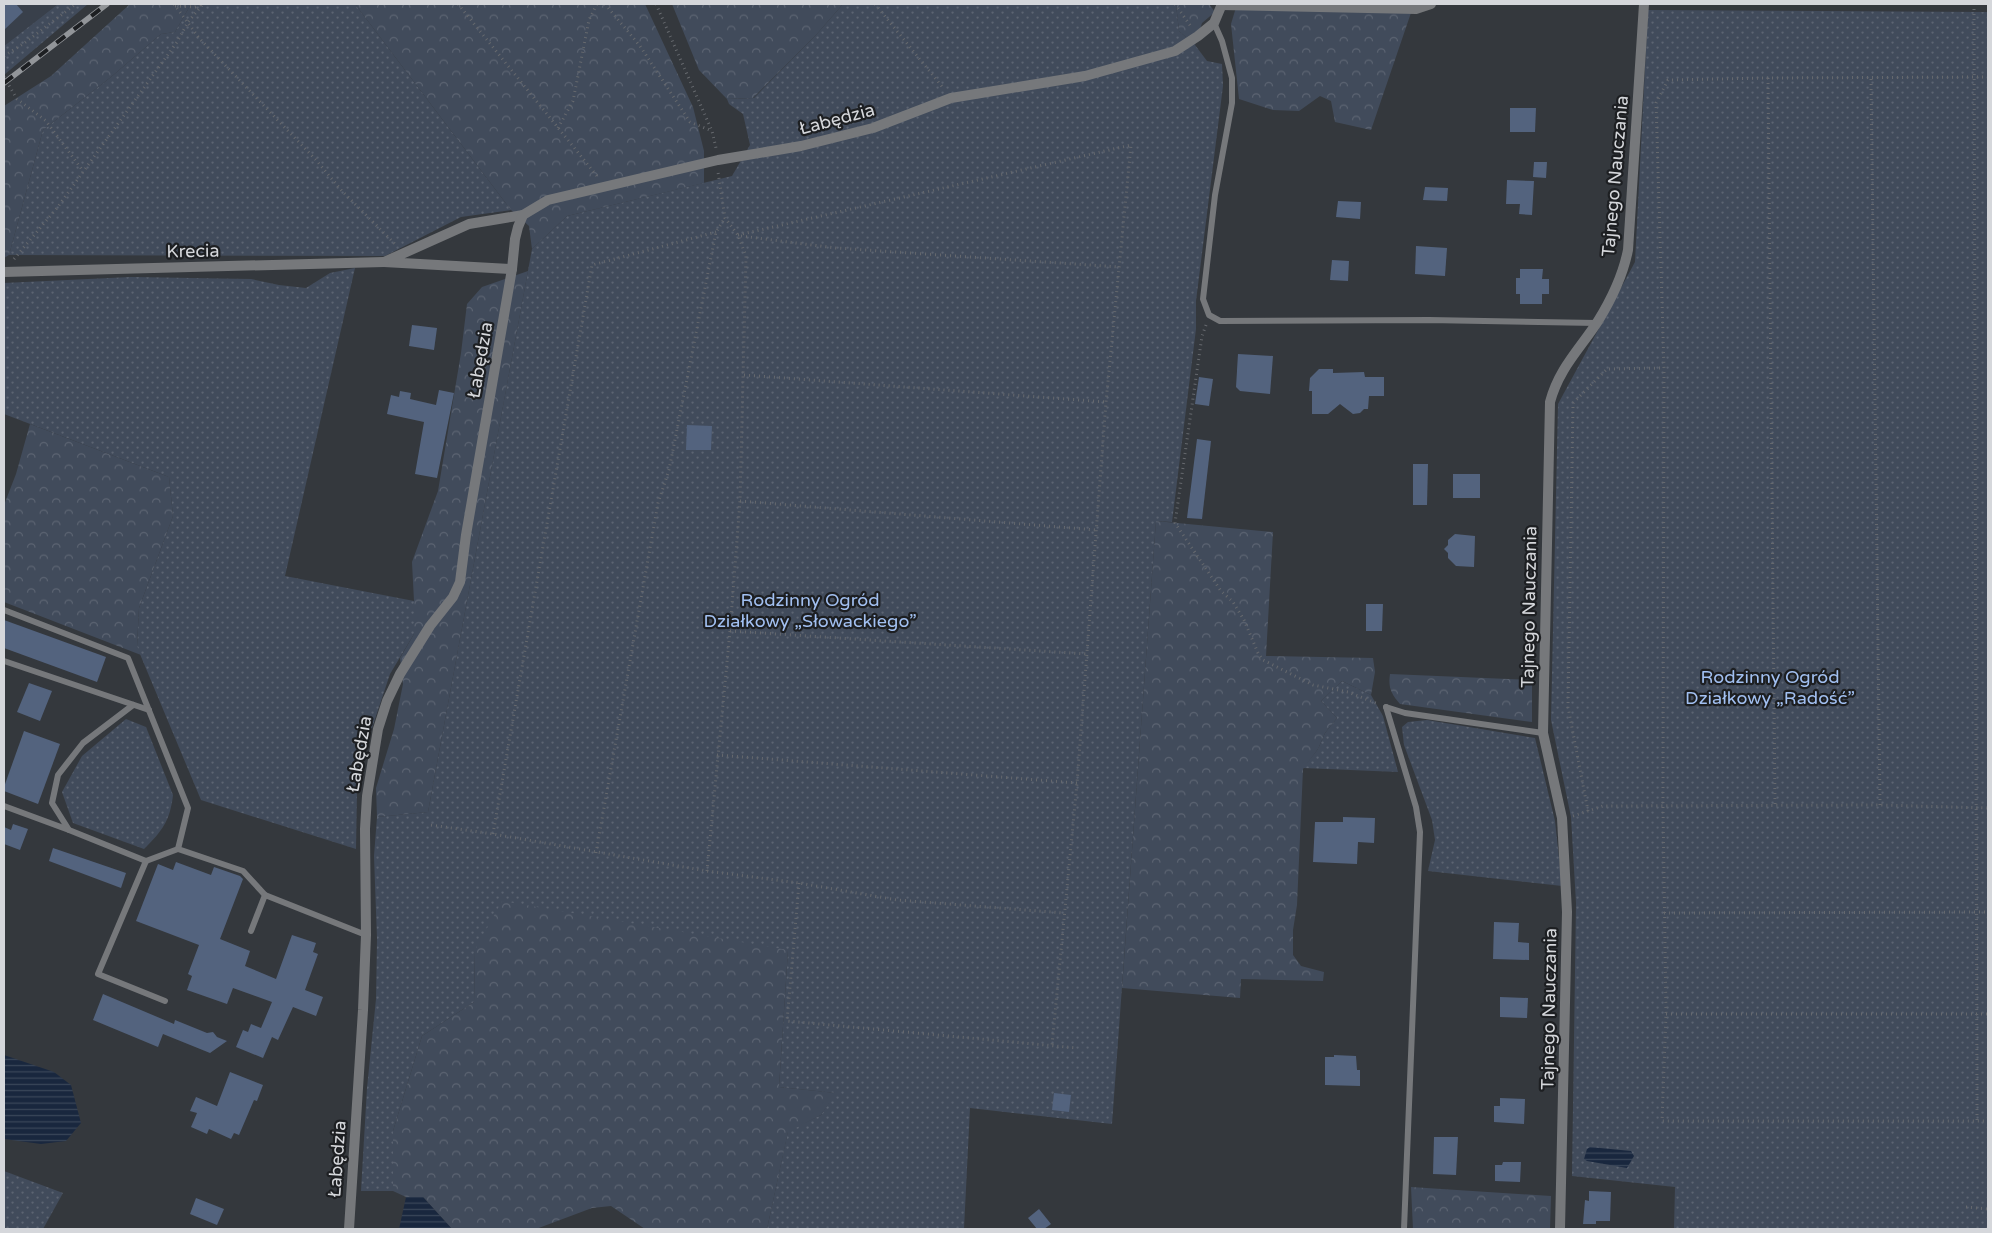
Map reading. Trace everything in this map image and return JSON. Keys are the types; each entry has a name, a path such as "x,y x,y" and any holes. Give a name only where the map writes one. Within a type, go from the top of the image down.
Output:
{"street":[{"name":"Łabędzia","path":"349,1229 364,1010 366,935 365,829 378,729 387,701 400,674 430,626 453,597 460,582 466,535 512,269 516,233 523,215 548,200 718,160 801,146 873,128 951,98 1085,76 1175,51 1214,23 1222,4"},
{"path":"1222,4 1416,9 1431,4"},
{"name":"Tajnego Nauczania","path":"1560,1229 1567,912 1562,818 1543,733 1550,402 1559,376 1597,323 1620,279 1628,250 1644,4"},
{"name":"Krecia","path":"384,262 469,224 523,215"},
{"name":"Krecia","path":"7,268 384,262 512,269"}],"lane":[{"path":"1214,23 1222,41 1232,78 1232,103 1215,195 1205,280 1203,299 1209,315 1220,321 1429,320 1597,323"},
{"path":"4,610 128,658 188,808 178,849"},
{"path":"4,661 149,710"},
{"path":"68,830 52,803 58,775 83,743 133,705"},
{"path":"1386,707 1405,713 1543,733"},
{"path":"1386,707 1416,807 1420,832 1404,1229"},
{"path":"4,806 146,862 178,849 243,871 265,896 366,935"},
{"path":"146,862 98,974 165,1001"},
{"path":"251,931 265,896"}],"path":[{"path":"4,56 24,44 76,4"},
{"path":"175,5 195,7 203,4"},
{"path":"7,268 58,208 177,42 188,22 203,4"},
{"path":"458,4 587,165 608,187"},
{"path":"558,128 573,101 589,20 597,4"},
{"path":"605,4 640,46 690,122 712,131"},
{"path":"656,4 712,131 718,160 718,179 725,218 738,235 746,256 740,501 707,871"},
{"path":"875,4 951,98"},
{"path":"1175,4 1198,36"},
{"path":"1974,4 1977,1121"},
{"path":"175,5 199,38 316,160 342,191 404,253"},
{"path":"4,77 17,98 46,121 84,171"},
{"path":"1988,77 1668,80 1656,103 1664,368 1662,806 1666,1014 1662,1121 1988,1121"},
{"path":"1768,78 1775,805"},
{"path":"1871,79 1880,805"},
{"path":"738,235 1131,145 1106,402 1077,782 1052,1045"},
{"path":"596,853 658,503 669,470 716,232 725,218"},
{"path":"493,834 592,265 716,232"},
{"path":"738,235 836,248 1119,267"},
{"path":"1209,315 1202,336 1175,523 1220,592 1233,602 1244,620 1258,653 1263,660 1313,685 1348,692 1386,707"},
{"path":"1588,811 1568,707 1573,403 1607,369 1664,368"},
{"path":"744,375 1106,402"},
{"path":"740,501 1096,530"},
{"path":"730,630 1087,654"},
{"path":"718,755 1077,782"},
{"path":"1571,817 1603,806 1880,805 1988,808"},
{"path":"431,825 707,871 799,883 897,900 1064,913"},
{"path":"799,883 787,1021 1077,1048"},
{"path":"1664,913 1988,912"},
{"path":"1666,1014 1988,1014"},
{"path":"1966,1207 1988,1209"}],"shaded area":[{"path":"4,4 58,4 4,46"},
{"path":"4,1055 54,1072 71,1085 81,1123 66,1141 41,1144 4,1139"},
{"path":"1590,1147 1631,1151 1634,1156 1627,1168 1587,1161 1584,1159 1587,1149"},
{"path":"406,1197 423,1197 452,1229 399,1229"}],"green space":[{"path":"58,4 88,4 4,75 4,46"},
{"path":"130,4 191,4 175,32 161,34 111,77 43,130 9,255 4,258 4,106 51,76"},
{"path":"191,4 355,4 511,210 461,217 385,256 9,255 43,130 111,77 161,34 175,32"},
{"path":"355,4 645,4 693,107 704,151 704,183 567,216 532,249 529,226 511,210"},
{"path":"672,4 843,4 816,35 753,98 727,99 699,70"},
{"name":"Rodzinny Ogród Działkowy „Słowackiego”","path":"843,4 1176,4 1179,31 1195,45 1207,61 1222,64 1223,86 1196,301 1196,329 1172,522 1156,521 1112,1124 970,1108 964,1229 767,1229 788,1131 821,1115 835,1093 779,1087 788,950 475,950 474,1002 422,1036 393,1131 393,1191 361,1191 367,1088 376,999 377,939 374,856 377,817 428,812 532,249 567,216 732,176 750,145 743,114 729,104 727,99 754,98 816,35"},
{"path":"1176,4 1209,4 1215,12 1202,23 1195,45 1179,31"},
{"path":"1237,4 1414,4 1371,130 1335,122 1331,101 1320,96 1299,111 1273,110 1239,99 1231,24"},
{"name":"Rodzinny Ogród Działkowy „Radość”","path":"1648,10 1988,12 1988,1229 1674,1229 1675,1187 1572,1176 1576,903 1571,817 1551,720 1558,404 1635,262"},
{"path":"355,268 285,576 414,601 414,634 390,674 366,746 357,792 356,849 201,800 137,647 139,608 173,516 169,477 4,414 4,283 131,277 251,279 306,288 330,273"},
{"path":"528,271 428,812 377,817 376,788 394,729 403,684 400,658 414,634 412,562 438,491 461,353 467,304 482,287"},
{"path":"30,424 169,477 173,516 139,608 137,646 141,655 4,602 4,505 16,474"},
{"path":"1156,521 1273,532 1266,656 1373,658 1375,672 1371,695 1342,681 1321,701 1337,718 1325,733 1318,749 1303,769 1293,955 1301,966 1324,972 1323,981 1241,979 1240,998 1122,988"},
{"path":"1390,674 1532,680 1532,722 1400,704 1391,690 1389,683"},
{"path":"1342,681 1371,695 1383,716 1398,772 1303,768 1318,749 1325,733 1337,718 1321,701"},
{"path":"126,719 146,727 173,795 170,812 164,825 156,837 144,849 73,823 62,792 82,756"},
{"path":"1427,720 1535,738 1555,821 1562,886 1428,871 1435,840 1432,820 1404,745 1402,727 1408,722"},
{"path":"502,901 788,950 779,1087 836,1093 821,1115 788,1132 767,1229 645,1229 611,1206 592,1208 536,1229 452,1229 423,1197 406,1197 393,1191 393,1131 422,1036 474,1002 475,950"},
{"path":"4,1171 63,1193 43,1229 4,1229"},
{"path":"1411,1187 1551,1196 1550,1229 1413,1229"}],"building":[{"path":"4,4 16,4 23,12 4,30"},
{"path":"1510,108 1536,108 1535,132 1510,132"},
{"path":"1534,162 1547,162 1546,178 1533,177"},
{"path":"1507,180 1534,181 1532,215 1519,214 1520,204 1506,204"},
{"path":"1425,187 1448,188 1447,201 1423,200"},
{"path":"1338,201 1361,202 1360,219 1336,217"},
{"path":"1416,246 1447,248 1445,276 1415,274"},
{"path":"1332,260 1349,261 1348,281 1330,280"},
{"path":"1520,269 1543,269 1542,279 1549,279 1549,294 1542,294 1542,304 1520,304 1520,294 1516,294 1516,278 1520,278"},
{"path":"412,325 437,328 434,350 409,346"},
{"path":"1238,354 1273,356 1270,394 1240,391 1236,387"},
{"path":"1319,369 1333,369 1333,373 1364,372 1365,377 1384,377 1384,396 1369,396 1368,409 1364,409 1360,413 1353,414 1340,404 1328,414 1312,414 1312,391 1309,391 1310,378"},
{"path":"1199,377 1213,379 1209,406 1195,404"},
{"path":"439,390 454,393 437,478 415,474 424,422 387,414 391,395 399,397 400,391 411,393 410,399 436,405"},
{"path":"687,425 712,426 711,450 686,450"},
{"path":"1197,439 1211,441 1202,519 1187,518"},
{"path":"1413,464 1428,464 1427,505 1413,505"},
{"path":"1453,474 1480,474 1480,498 1453,498"},
{"path":"1455,534 1475,536 1474,567 1456,566 1448,558 1448,553 1444,549 1448,545 1448,540"},
{"path":"1366,604 1383,604 1382,631 1366,631"},
{"path":"4,620 106,657 97,682 4,648"},
{"path":"29,683 52,691 40,721 17,712"},
{"path":"24,731 60,744 38,804 4,791"},
{"path":"1343,817 1375,818 1374,843 1358,842 1357,864 1313,862 1315,822 1343,822"},
{"path":"13,824 28,829 20,850 4,844 4,827 11,830"},
{"path":"53,848 126,873 121,888 49,861"},
{"path":"176,862 211,875 214,867 240,876 243,879 220,939 250,951 245,966 276,979 292,935 316,943 313,952 318,954 305,990 323,997 316,1016 293,1007 278,1040 272,1037 263,1058 236,1047 243,1030 248,1032 251,1024 261,1028 272,1002 233,988 227,1004 187,990 192,976 188,974 199,945 136,921 158,864 173,870"},
{"path":"1494,922 1519,923 1518,942 1529,943 1529,960 1493,959"},
{"path":"103,994 174,1024 175,1020 207,1033 213,1032 217,1037 227,1041 210,1053 163,1034 158,1047 93,1020"},
{"path":"1500,997 1528,998 1527,1018 1500,1017"},
{"path":"1334,1055 1356,1056 1357,1070 1360,1070 1360,1086 1325,1085 1325,1057 1334,1057"},
{"path":"230,1072 263,1085 257,1101 254,1100 239,1135 234,1133 231,1139 209,1129 207,1134 191,1127 197,1113 190,1111 196,1097 217,1106"},
{"path":"1054,1093 1071,1095 1069,1112 1052,1110"},
{"path":"1500,1098 1525,1099 1524,1124 1494,1122 1494,1106 1500,1106"},
{"path":"1434,1137 1458,1137 1456,1175 1433,1174"},
{"path":"1503,1162 1521,1162 1520,1182 1495,1181 1495,1165 1502,1165"},
{"path":"1589,1191 1611,1192 1610,1221 1596,1221 1596,1224 1583,1224 1585,1200 1589,1201"},
{"path":"196,1198 224,1209 217,1225 190,1214"},
{"path":"1039,1209 1051,1224 1044,1229 1037,1229 1028,1218"}],"railway":[{"path":"4,83 107,4"}]}
